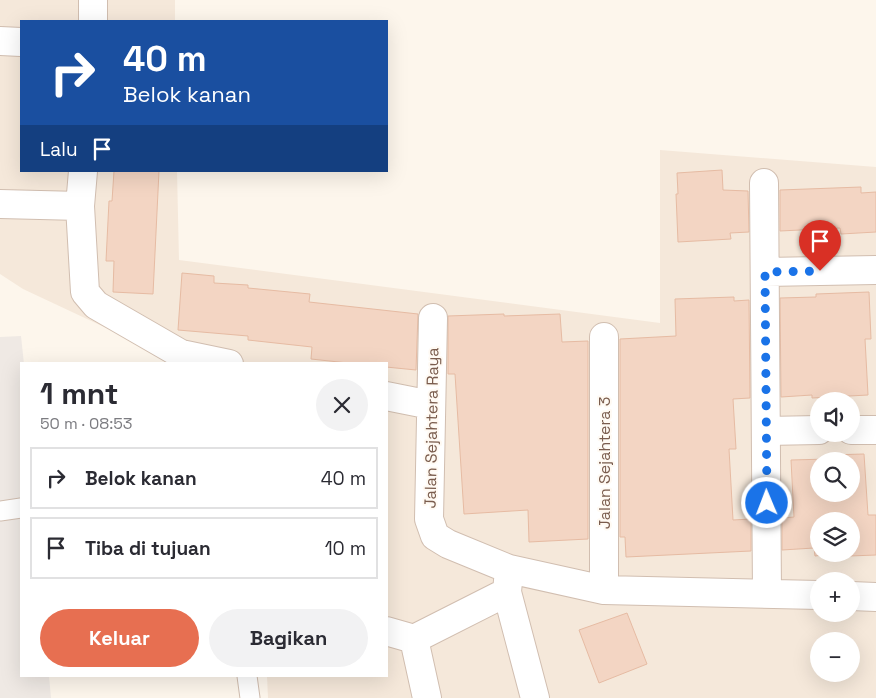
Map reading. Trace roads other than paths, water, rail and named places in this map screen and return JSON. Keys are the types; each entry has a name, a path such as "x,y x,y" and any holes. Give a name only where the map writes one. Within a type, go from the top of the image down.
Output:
{"street":[{"path":"93,0 93,20"},
{"path":"0,41 20,42"},
{"path":"83,172 80,206 83,276 86,292 96,305 181,354 219,362"},
{"path":"764,183 767,594"},
{"path":"0,204 80,206"},
{"path":"765,272 876,270"},
{"name":"Jalan Sejahtera Raya","path":"433,318 428,520 436,536 508,581"},
{"name":"Jalan Sejahtera 3","path":"604,336 604,590"},
{"path":"388,396 432,405"},
{"path":"766,431 810,430"},
{"path":"860,430 876,430"},
{"path":"508,581 535,698"},
{"path":"388,642 414,639 508,581 604,590 810,595"},
{"path":"860,596 876,596"},
{"path":"388,632 414,639"},
{"path":"414,639 427,698"}],"lane":[{"path":"0,511 20,508"},
{"path":"247,677 250,698"}]}
